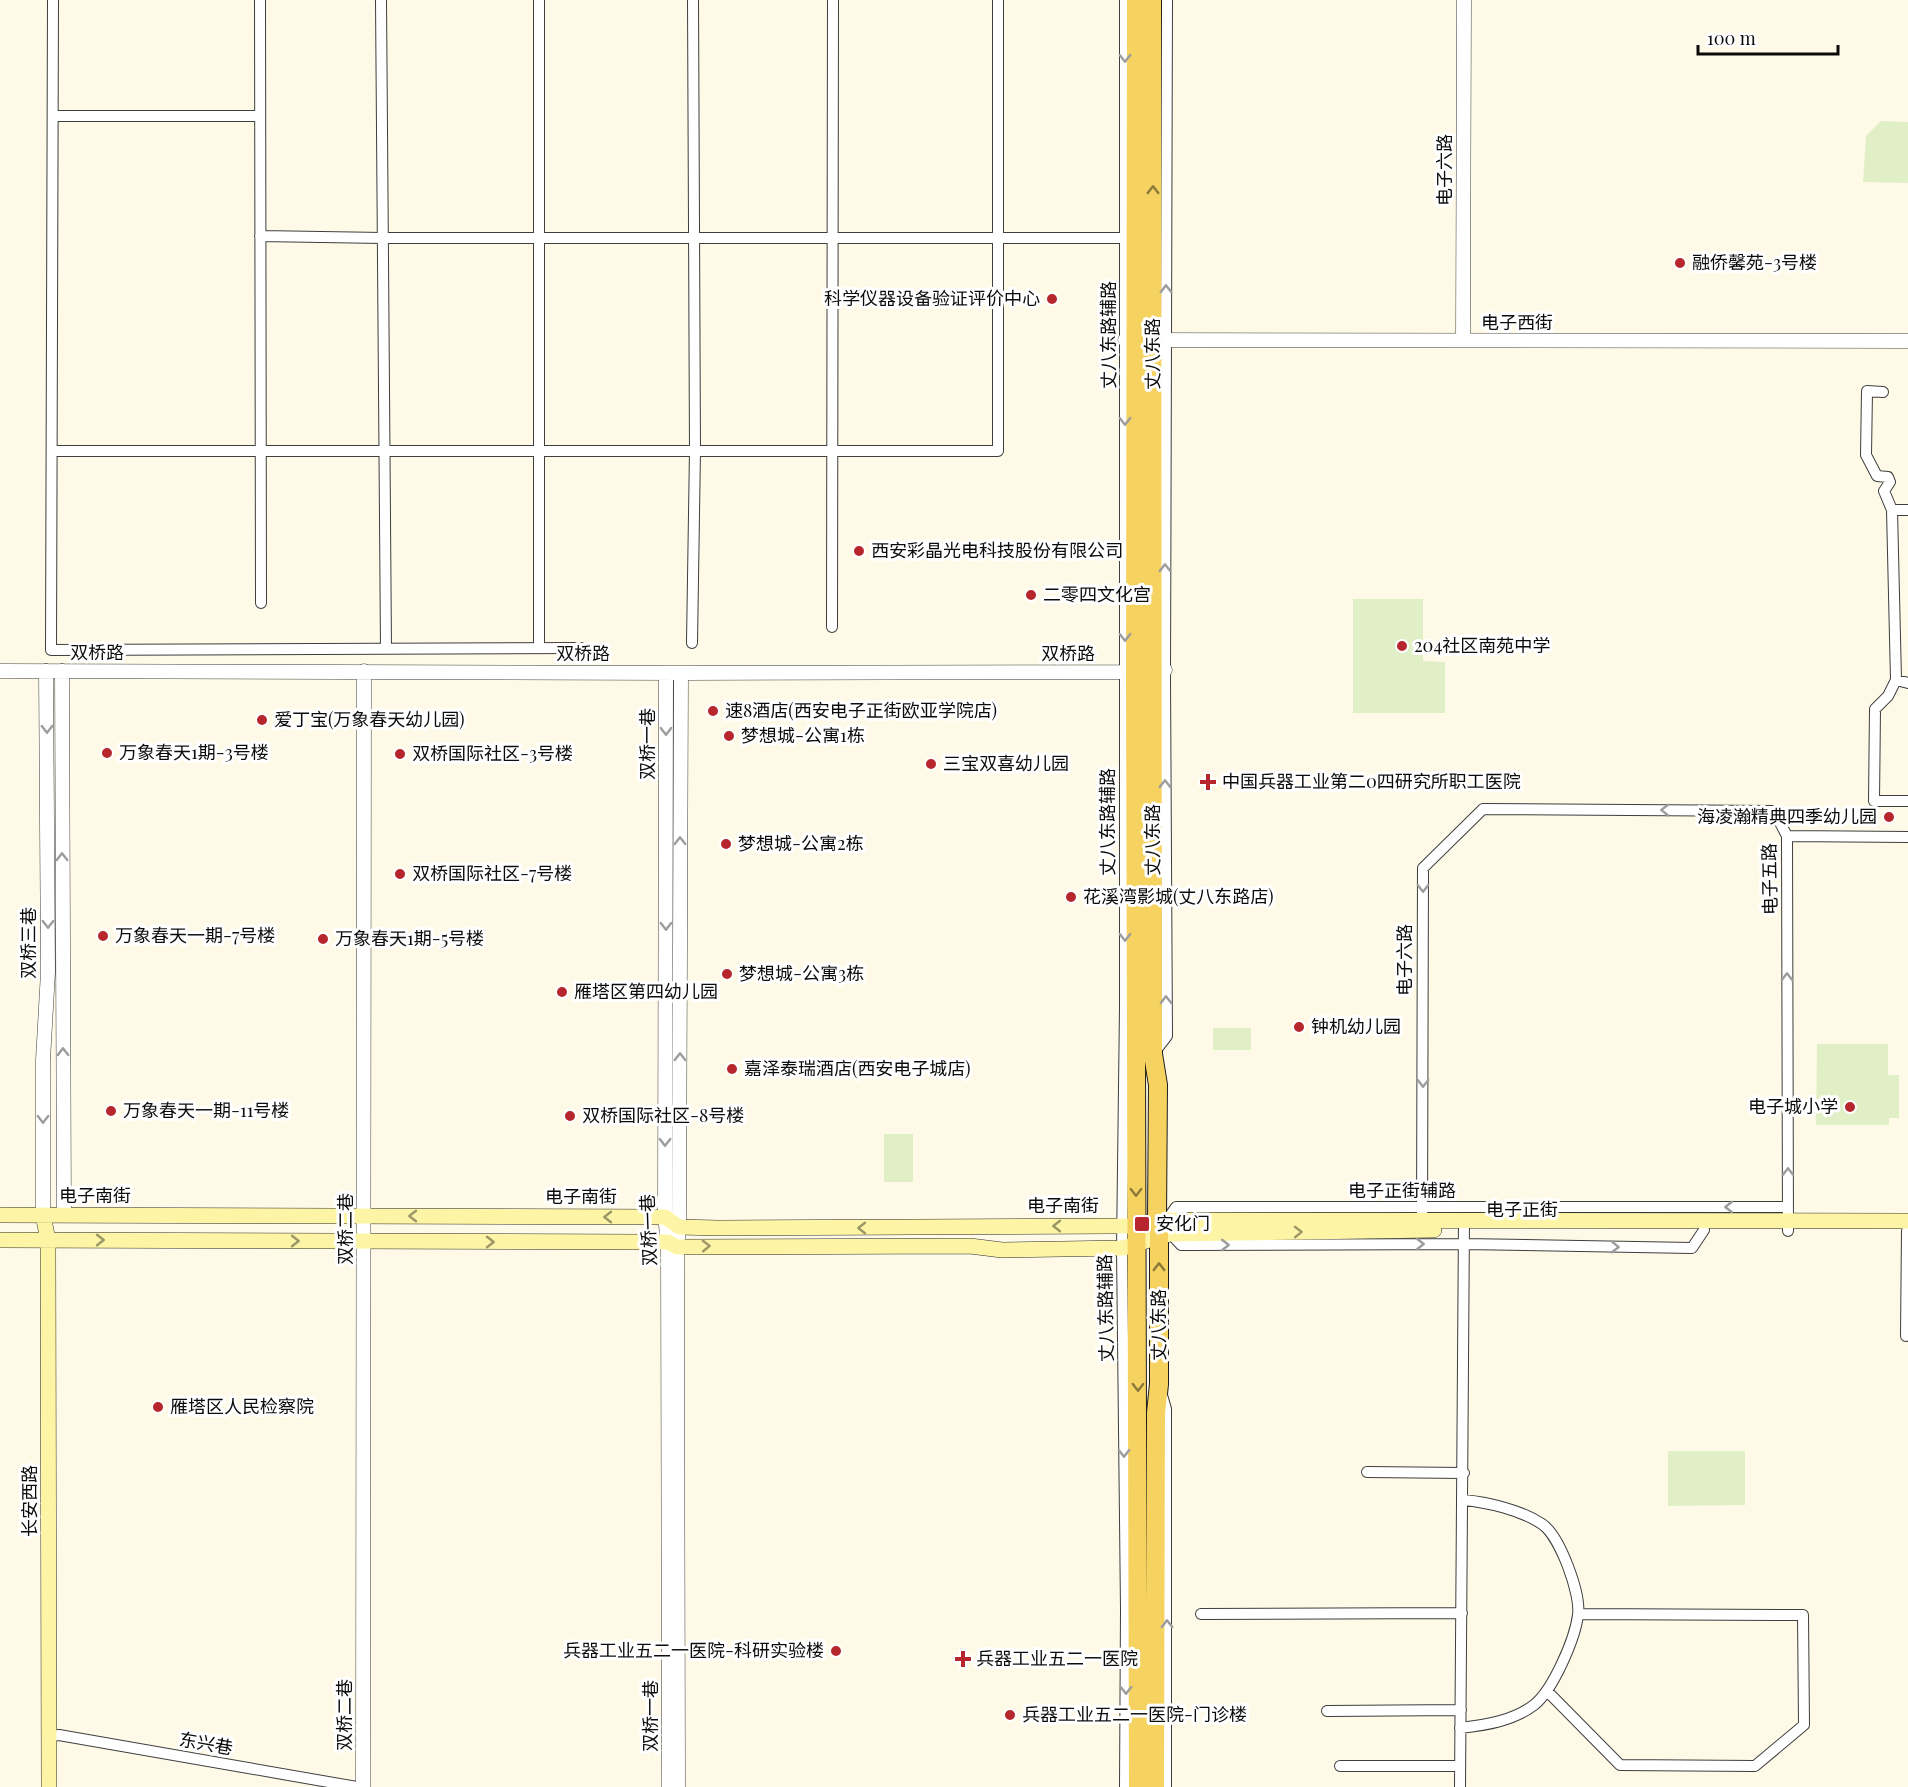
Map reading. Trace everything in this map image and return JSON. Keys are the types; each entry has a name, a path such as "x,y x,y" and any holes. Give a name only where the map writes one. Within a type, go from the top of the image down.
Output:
{"main road":[{"name":"丈八东路","path":"1136,0 1131,238 1145,340"},
{"name":"丈八东路","path":"1138,1787 1132,1722 1129,1225 1144,670 1145,340 1152,0"},
{"name":"丈八东路","path":"1144,670 1160,967 1153,1054 1158,1085 1163,1227 1159,1384 1156,1413 1155,1787"},
{"name":"电子正街","path":"1130,1246 1163,1227 1422,1213 1464,1231 1788,1219 1908,1221"},
{"name":"电子南街","path":"0,1215 665,1217"},
{"name":"长安西路","path":"43,1215 54,1240"},
{"name":"长安西路","path":"49,1787 54,1736 54,1240 63,1215"},
{"path":"665,1217 679,1227"},
{"name":"电子正街","path":"1163,1227 1464,1231 1704,1230 1788,1219 1908,1231"},
{"name":"电子南街","path":"679,1227 933,1228 1129,1225 1163,1227"},
{"path":"0,1240 970,1246 1002,1250 1130,1246"},
{"name":"长安西路","path":"54,1736 59,1787"}],"street":[{"path":"53,0 51,650 581,648"},
{"path":"260,0 261,603"},
{"path":"381,0 386,649"},
{"path":"539,0 540,648"},
{"path":"692,643 695,450 693,0"},
{"path":"832,627 833,0"},
{"path":"52,451 998,451 998,0"},
{"path":"260,236 1131,238 1125,0"},
{"name":"丈八东路辅路","path":"1144,670 1145,340 1167,0"},
{"name":"电子六路","path":"1462,340 1464,0"},
{"path":"53,116 260,116"},
{"name":"电子西街","path":"1145,340 1908,341"},
{"path":"1883,392 1867,391 1866,455 1877,476 1888,477 1890,482 1884,491 1892,510 1896,680 1888,696 1875,709 1874,801 1908,801"},
{"path":"1892,510 1908,510"},
{"name":"双桥路","path":"0,670 681,673 1144,670"},
{"name":"双桥三巷","path":"43,1215 43,1060 48,972 46,670"},
{"name":"双桥三巷","path":"62,671 63,1215"},
{"name":"双桥二巷","path":"363,1787 364,671"},
{"name":"双桥一巷","path":"666,673 665,1217 672,1244 678,1787"},
{"name":"双桥一巷","path":"669,1787 672,1244 679,1227 681,673"},
{"path":"1896,680 1908,683"},
{"name":"电子五路","path":"1466,826 1483,809 1774,811 1787,836 1788,1219"},
{"name":"电子六路","path":"1422,1213 1423,868 1466,826"},
{"path":"1787,836 1908,837"},
{"name":"电子正街辅路","path":"1422,1213 1788,1219"},
{"path":"1460,1787 1464,1231"},
{"path":"1906,1336 1908,1231"},
{"path":"1159,1384 1166,1409 1166,1787"},
{"path":"1366,1472 1464,1473"},
{"path":"1461,1728 1490,1725 1534,1705 1547,1691 1563,1664 1578,1614 1571,1572 1556,1539 1542,1524 1487,1502 1463,1500"},
{"path":"1202,1614 1462,1613"},
{"path":"1547,1691 1620,1765 1755,1766 1804,1725 1803,1615 1578,1614"},
{"path":"1327,1711 1461,1710"},
{"path":"1125,1787 1132,1722"},
{"name":"东兴巷","path":"54,1736 357,1787"},
{"path":"1340,1766 1460,1766"}],"green space":[{"path":"1881,121 1908,122 1908,183 1863,182 1866,136"},
{"path":"1353,599 1423,599 1423,661 1445,662 1445,713 1353,713"},
{"path":"1213,1028 1251,1028 1251,1050 1213,1050"},
{"path":"1817,1044 1888,1044 1888,1075 1899,1075 1899,1118 1889,1118 1889,1125 1816,1125"},
{"path":"884,1134 913,1134 913,1182 884,1182"},
{"path":"1668,1451 1745,1451 1745,1505 1668,1506"}],"place":[{"name":"融侨馨苑-3号楼","path":"1680,263"},
{"name":"科学仪器设备验证评价中心","path":"1052,299"},
{"name":"西安彩晶光电科技股份有限公司","path":"859,551"},
{"name":"二零四文化宫","path":"1031,595"},
{"name":"204社区南苑中学","path":"1402,646"},
{"name":"速8酒店(西安电子正街欧亚学院店)","path":"713,711"},
{"name":"爱丁宝(万象春天幼儿园)","path":"262,720"},
{"name":"梦想城-公寓1栋","path":"729,736"},
{"name":"万象春天1期-3号楼","path":"107,753"},
{"name":"双桥国际社区-3号楼","path":"400,754"},
{"name":"三宝双喜幼儿园","path":"931,764"},
{"name":"中国兵器工业第二0四研究所职工医院","path":"1208,782"},
{"name":"海凌瀚精典四季幼儿园","path":"1889,817"},
{"name":"梦想城-公寓2栋","path":"726,844"},
{"name":"双桥国际社区-7号楼","path":"400,874"},
{"name":"花溪湾影城(丈八东路店)","path":"1071,897"},
{"name":"万象春天一期-7号楼","path":"103,936"},
{"name":"万象春天1期-5号楼","path":"323,939"},
{"name":"梦想城-公寓3栋","path":"727,974"},
{"name":"雁塔区第四幼儿园","path":"562,992"},
{"name":"钟机幼儿园","path":"1299,1027"},
{"name":"嘉泽泰瑞酒店(西安电子城店)","path":"732,1069"},
{"name":"电子城小学","path":"1850,1107"},
{"name":"万象春天一期-11号楼","path":"111,1111"},
{"name":"双桥国际社区-8号楼","path":"570,1116"},
{"name":"安化门","path":"1142,1224"},
{"name":"雁塔区人民检察院","path":"158,1407"},
{"name":"兵器工业五二一医院-科研实验楼","path":"836,1651"},
{"name":"兵器工业五二一医院","path":"963,1659"},
{"name":"兵器工业五二一医院-门诊楼","path":"1010,1715"}]}
